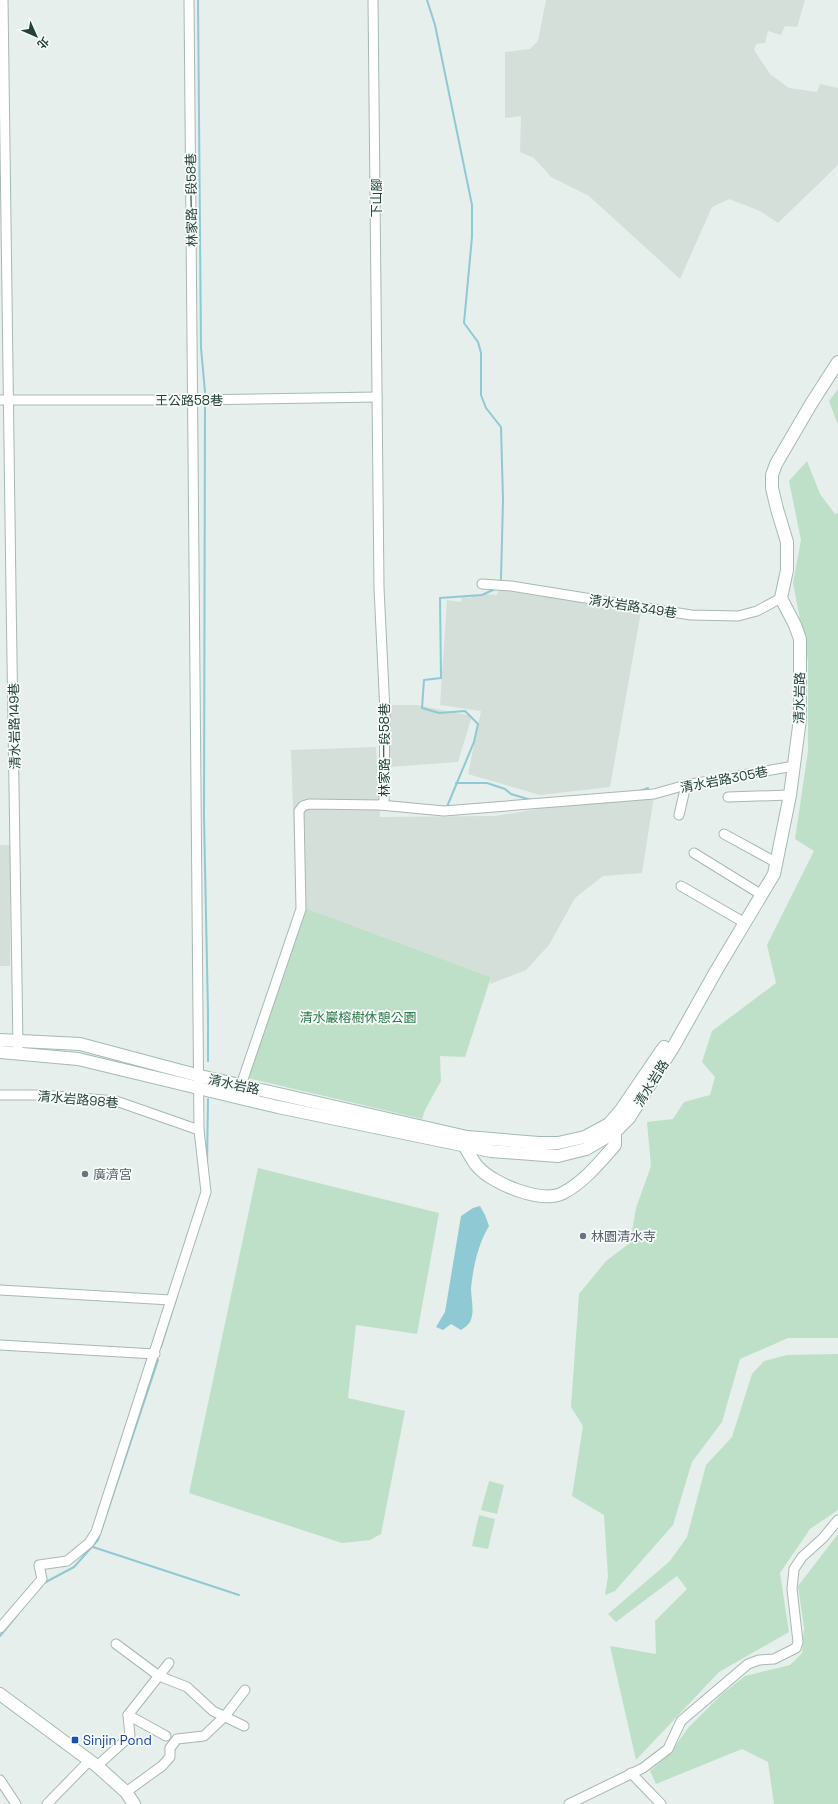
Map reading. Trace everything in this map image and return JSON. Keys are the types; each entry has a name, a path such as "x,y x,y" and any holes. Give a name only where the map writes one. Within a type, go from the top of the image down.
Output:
{"street":[{"name":"清水岩路149巷","path":"3,0 3,357 16,845 18,1047"},
{"name":"林家路一段58巷","path":"0,1628 42,1580 39,1566 67,1561 88,1543 96,1532 155,1354 170,1300 206,1192 200,1130 199,1089 190,0"},
{"name":"下山腳","path":"373,0 377,397"},
{"path":"781,598 787,570 787,542 772,488 772,475 776,464 838,362"},
{"name":"林家路一段58巷","path":"242,1085 301,909 299,810 303,806 309,804 380,805 384,802 385,712 380,588 377,397"},
{"name":"王公路58巷","path":"4,400 193,400 377,397"},
{"name":"清水岩路349巷","path":"482,584 511,586 691,616 738,616 757,611 781,598"},
{"name":"清水岩路","path":"466,1142 478,1168 492,1178 512,1188 550,1196 562,1193 591,1171 615,1145 612,1128 621,1110 666,1044 682,1030 762,895 774,874 790,795 800,719 800,639 795,625 781,598"},
{"name":"清水岩路305巷","path":"380,805 444,812 654,794 686,785 794,766"},
{"path":"679,815 686,785"},
{"path":"728,797 790,795"},
{"path":"724,834 776,863"},
{"path":"694,854 762,895"},
{"path":"681,886 745,923"},
{"name":"清水岩路","path":"0,1040 18,1047 78,1059 199,1089 466,1142 558,1143 585,1137 612,1128"},
{"name":"清水岩路","path":"0,1052 18,1047 80,1044 200,1076 242,1085 466,1142"},
{"name":"清水岩路98巷","path":"0,1095 43,1095 116,1100 200,1130"},
{"path":"0,1290 170,1300"},
{"path":"0,1345 155,1354"},
{"path":"570,1804 643,1768 668,1748 681,1721 748,1664 759,1660 774,1659 796,1648 798,1642 792,1589 794,1570 802,1557 823,1538 838,1520"},
{"path":"116,1644 159,1676 187,1687 213,1710 244,1726"},
{"path":"47,1804 93,1763 130,1736 128,1715 169,1663"},
{"path":"126,1792 162,1766 170,1757 170,1748 177,1739 204,1736 224,1716 245,1690"},
{"path":"0,1694 93,1763 126,1792 134,1804"},
{"path":"128,1715 166,1736"},
{"path":"631,1773 661,1804"},
{"path":"0,1780 16,1804"}],"shaded area":[{"path":"546,0 805,0 797,27 785,26 781,35 768,31 765,43 756,44 754,50 770,74 789,88 817,92 820,84 838,88 838,165 778,223 760,211 729,199 712,207 680,279 589,196 551,177 534,158 520,152 521,116 505,118 505,52 530,49 538,41"},
{"path":"498,590 641,611 610,787 540,795 468,774 481,711 440,705 447,600 461,602 462,597 471,598 472,595 497,595"},
{"path":"387,705 417,705 472,716 458,762 389,767"},
{"path":"376,747 380,817 495,816 655,790 642,873 603,876 575,898 549,945 526,970 490,984 491,977 305,908 296,899 291,750"},
{"path":"0,845 10,845 10,966 0,966"}],"green space":[{"path":"838,389 838,425 829,401"},
{"path":"807,461 820,494 835,514 838,513 838,1338 788,1338 740,1359 722,1422 692,1462 673,1525 615,1591 605,1595 608,1576 604,1515 572,1496 583,1426 571,1407 579,1294 606,1261 630,1243 636,1208 651,1166 647,1122 673,1119 684,1102 710,1095 715,1077 702,1062 712,1031 776,983 767,945 814,851 795,839 808,751 808,661 793,583 801,540 789,481"},
{"name":"清水巖榕樹休憩公園","path":"305,908 491,977 465,1057 440,1056 441,1081 425,1110 422,1119 248,1078"},
{"path":"258,1168 439,1213 417,1334 356,1325 348,1398 405,1411 381,1534 370,1540 342,1543 189,1493"},
{"path":"838,1354 838,1510 810,1529 780,1573 789,1632 719,1672 636,1760 610,1646 656,1654 655,1621 687,1589 677,1576 616,1622 608,1614 670,1561 687,1537 706,1465 732,1437 752,1374 764,1361 787,1355"},
{"path":"489,1481 504,1485 497,1514 481,1510"},
{"path":"479,1515 495,1519 488,1549 472,1546"},
{"path":"838,1534 838,1804 774,1804 768,1762 742,1749 656,1784 650,1771 669,1755 688,1728 722,1694 745,1676 790,1665 802,1653 804,1628 798,1586"}],"water":[{"path":"480,1206 489,1226 479,1248 473,1272 471,1288 473,1310 471,1318 469,1323 461,1330 451,1324 443,1330 436,1327 445,1312 461,1216 473,1208"}],"waterway":[{"path":"198,0 201,348 205,392"},
{"path":"427,0 435,25 472,205 472,237 464,323 478,342 481,353 481,395 486,408 501,427 503,500 501,579"},
{"path":"205,405 204,817 208,1061"},
{"path":"446,809 474,742 478,724 465,711 439,713 422,708 424,680 441,678 440,598 482,595 495,589"},
{"path":"456,783 487,783 505,789 511,794 531,800"},
{"path":"640,791 648,788"},
{"path":"207,1165 208,1099"},
{"path":"161,1347 177,1296"},
{"path":"44,1583 74,1567 98,1540 158,1360"},
{"path":"93,1547 239,1595"},
{"path":"0,1636 18,1614"}],"place":[{"name":"廣濟宮","path":"85,1174"},
{"name":"林園清水寺","path":"583,1236"},
{"name":"Sinjin Pond","path":"75,1740"}]}
